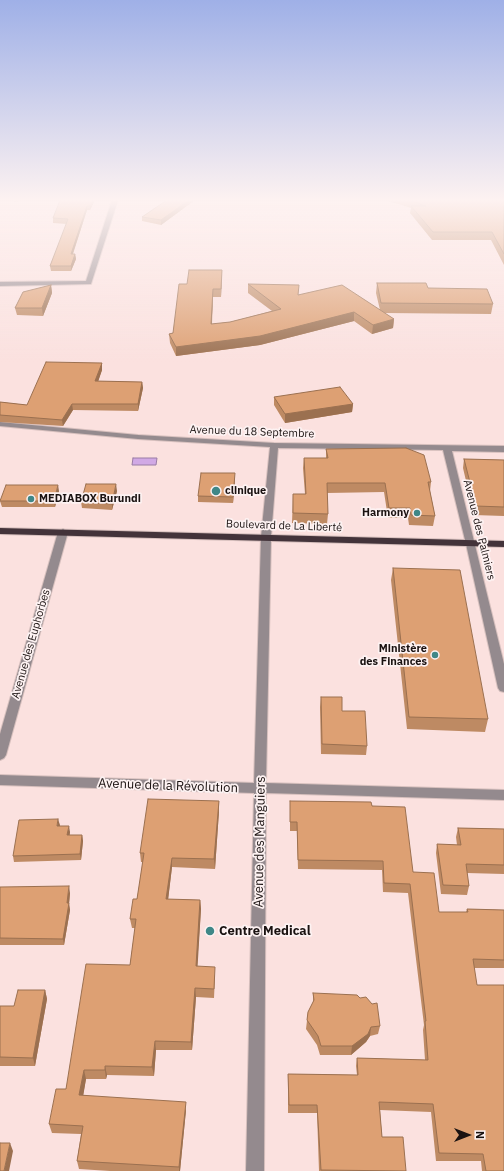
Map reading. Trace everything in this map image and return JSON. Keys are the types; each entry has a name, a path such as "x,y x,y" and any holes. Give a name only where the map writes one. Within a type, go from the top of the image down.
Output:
{"highway":[{"path":"0,531 63,532"},
{"name":"Boulevard de La Liberté","path":"63,532 504,544"}],"street":[{"path":"0,284 89,283 98,255"},
{"name":"Avenue du 18 Septembre","path":"0,424 130,437 274,445 504,449"},
{"name":"Avenue des Manguiers","path":"255,1171 260,788 266,537 274,445"},
{"name":"Avenue des Palmiers","path":"447,448 504,688"},
{"name":"Avenue des Euphorbes","path":"0,755 63,532"},
{"name":"Avenue de la Révolution","path":"0,780 504,795"}],"shaded area":[{"path":"133,458 157,458 156,465 132,465"}],"building":[{"path":"54,255 75,255 71,266 50,266"},
{"path":"189,270 222,270 221,289 213,289 211,324 230,322 281,309 248,284 299,285 298,295 342,285 394,319 373,325 354,312 260,336 176,347 169,334 173,333 179,284 187,284"},
{"path":"377,283 426,283 428,288 487,289 493,304 381,303"},
{"path":"51,285 42,308 15,308 23,292"},
{"path":"46,362 102,363 95,381 142,382 138,404 72,404 62,420 0,415 0,402 27,405"},
{"path":"340,387 353,404 285,414 274,397"},
{"path":"406,448 424,455 431,482 428,482 435,516 411,515 410,508 389,508 385,483 327,483 328,514 293,513 293,494 306,494 304,458 328,458 326,449"},
{"path":"464,459 504,460 504,507 476,506"},
{"path":"201,473 235,473 233,497 198,496"},
{"path":"86,484 116,484 112,504 81,502"},
{"path":"6,485 58,485 54,501 0,501"},
{"name":"Ministère des Finances","path":"393,568 460,570 488,719 409,717"},
{"path":"321,697 342,697 342,711 365,711 367,746 322,744"},
{"path":"148,799 219,801 214,859 172,858 166,899 200,900 196,966 215,967 214,989 195,988 191,1042 155,1041 152,1067 105,1066 105,1070 84,1070 79,1095 186,1102 179,1167 77,1161 83,1126 49,1124 56,1089 66,1089 86,964 130,965 136,919 130,919 133,899 137,899 144,853 140,853"},
{"path":"290,801 371,802 372,806 405,807 413,872 434,873 439,912 468,912 467,909 504,910 504,960 473,959 477,985 504,985 504,1171 486,1171 483,1154 439,1153 433,1104 379,1102 382,1137 403,1137 406,1171 321,1170 317,1105 289,1105 288,1074 358,1075 357,1058 428,1060 426,1021 410,884 384,883 383,861 298,860 297,822 290,822"},
{"path":"58,819 57,826 69,826 67,835 82,835 80,854 13,856 19,820"},
{"path":"458,828 504,829 504,865 466,864 469,886 443,885 437,844 461,845"},
{"path":"69,886 67,903 69,903 63,939 0,938 0,887"},
{"path":"18,990 45,990 33,1058 0,1057 0,1006 14,1006"},
{"path":"313,993 357,995 360,998 366,997 372,1004 377,1003 380,1026 371,1027 368,1034 352,1046 321,1046 318,1036 307,1020 308,1012 314,1000"},
{"path":"0,1143 10,1143 4,1171 0,1171"}],"place":[{"name":"clinique","path":"216,491"},
{"name":"MEDIABOX Burundi","path":"31,499"},
{"name":"Harmony","path":"417,513"},
{"name":"Ministère des Finances","path":"435,655"},
{"name":"Centre Medical","path":"210,931"}]}
